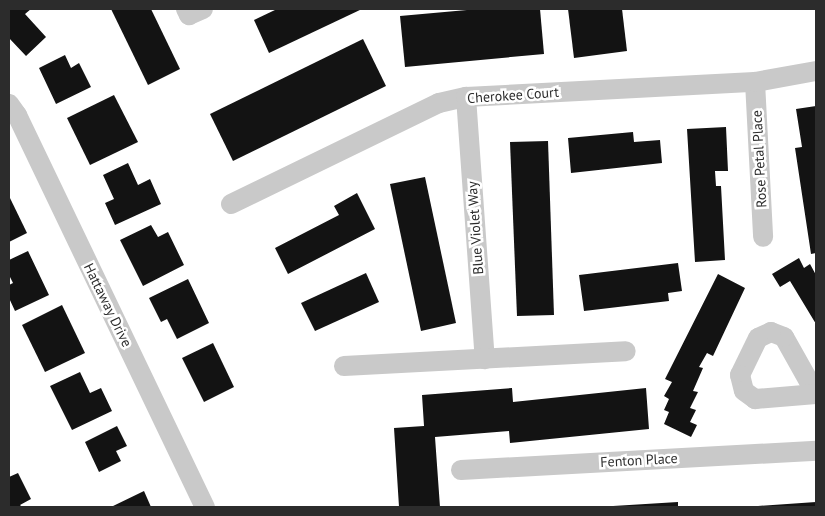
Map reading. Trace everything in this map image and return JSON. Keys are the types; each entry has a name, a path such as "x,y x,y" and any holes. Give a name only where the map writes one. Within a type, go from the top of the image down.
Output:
{"street":[{"path":"186,9 190,15 203,9"},
{"name":"Cherokee Court","path":"232,204 439,103 466,97 755,82 816,71"},
{"name":"Rose Petal Place","path":"755,82 763,237"},
{"name":"Blue Violet Way","path":"466,97 485,358"},
{"name":"Hattaway Drive","path":"9,104 17,115 205,507"},
{"path":"344,366 626,351"},
{"name":"Fenton Place","path":"461,470 816,451"}],"building":[{"path":"9,9 31,9 25,14 46,37 26,56 9,38"},
{"path":"111,9 151,9 180,69 148,85"},
{"path":"277,9 362,9 269,53 254,20"},
{"path":"478,9 540,9 544,54 405,67 400,16"},
{"path":"568,9 622,9 627,51 574,58"},
{"path":"363,39 386,86 233,161 210,114"},
{"path":"65,55 71,68 79,63 91,87 56,104 39,68"},
{"path":"114,95 138,142 90,165 67,118"},
{"path":"816,106 816,253 811,254 795,148 802,147 796,109"},
{"path":"726,127 728,171 715,171 716,186 721,186 725,260 695,262 687,129"},
{"path":"633,132 634,142 660,140 662,163 571,173 568,138"},
{"path":"548,141 554,315 517,316 510,142"},
{"path":"128,163 138,185 150,179 161,204 115,225 105,203 114,199 103,175"},
{"path":"425,177 456,323 421,331 390,184"},
{"path":"357,193 375,229 288,274 275,248 339,215 334,206"},
{"path":"9,196 27,233 9,242"},
{"path":"151,225 158,237 168,232 184,265 143,286 120,240"},
{"path":"28,251 49,295 15,311 9,298 9,285 13,283 9,275 9,260"},
{"path":"799,258 804,268 810,264 816,275 816,324 790,281 780,287 772,274"},
{"path":"678,263 682,291 668,293 669,301 584,311 579,275"},
{"path":"366,273 379,302 315,331 301,303"},
{"path":"718,274 745,288 713,356 707,353 699,367 703,368 693,391 698,392 690,408 696,410 690,422 697,425 691,437 664,424 669,412 664,410 669,399 664,396 672,382 665,379"},
{"path":"188,279 209,323 177,339 167,319 161,322 149,298"},
{"path":"62,305 85,353 45,372 22,325"},
{"path":"213,343 234,387 204,402 182,358"},
{"path":"80,372 90,393 101,388 112,411 72,430 50,386"},
{"path":"512,388 513,402 646,388 649,429 510,443 509,431 435,437 440,507 399,507 394,428 424,426 422,395"},
{"path":"117,426 127,446 116,451 121,461 99,472 85,442"},
{"path":"18,473 31,499 20,505 22,507 9,507 9,477"},
{"path":"144,491 151,507 111,507"},
{"path":"678,502 678,507 613,507 613,506"},
{"path":"816,502 816,507 758,507 758,506"}]}
